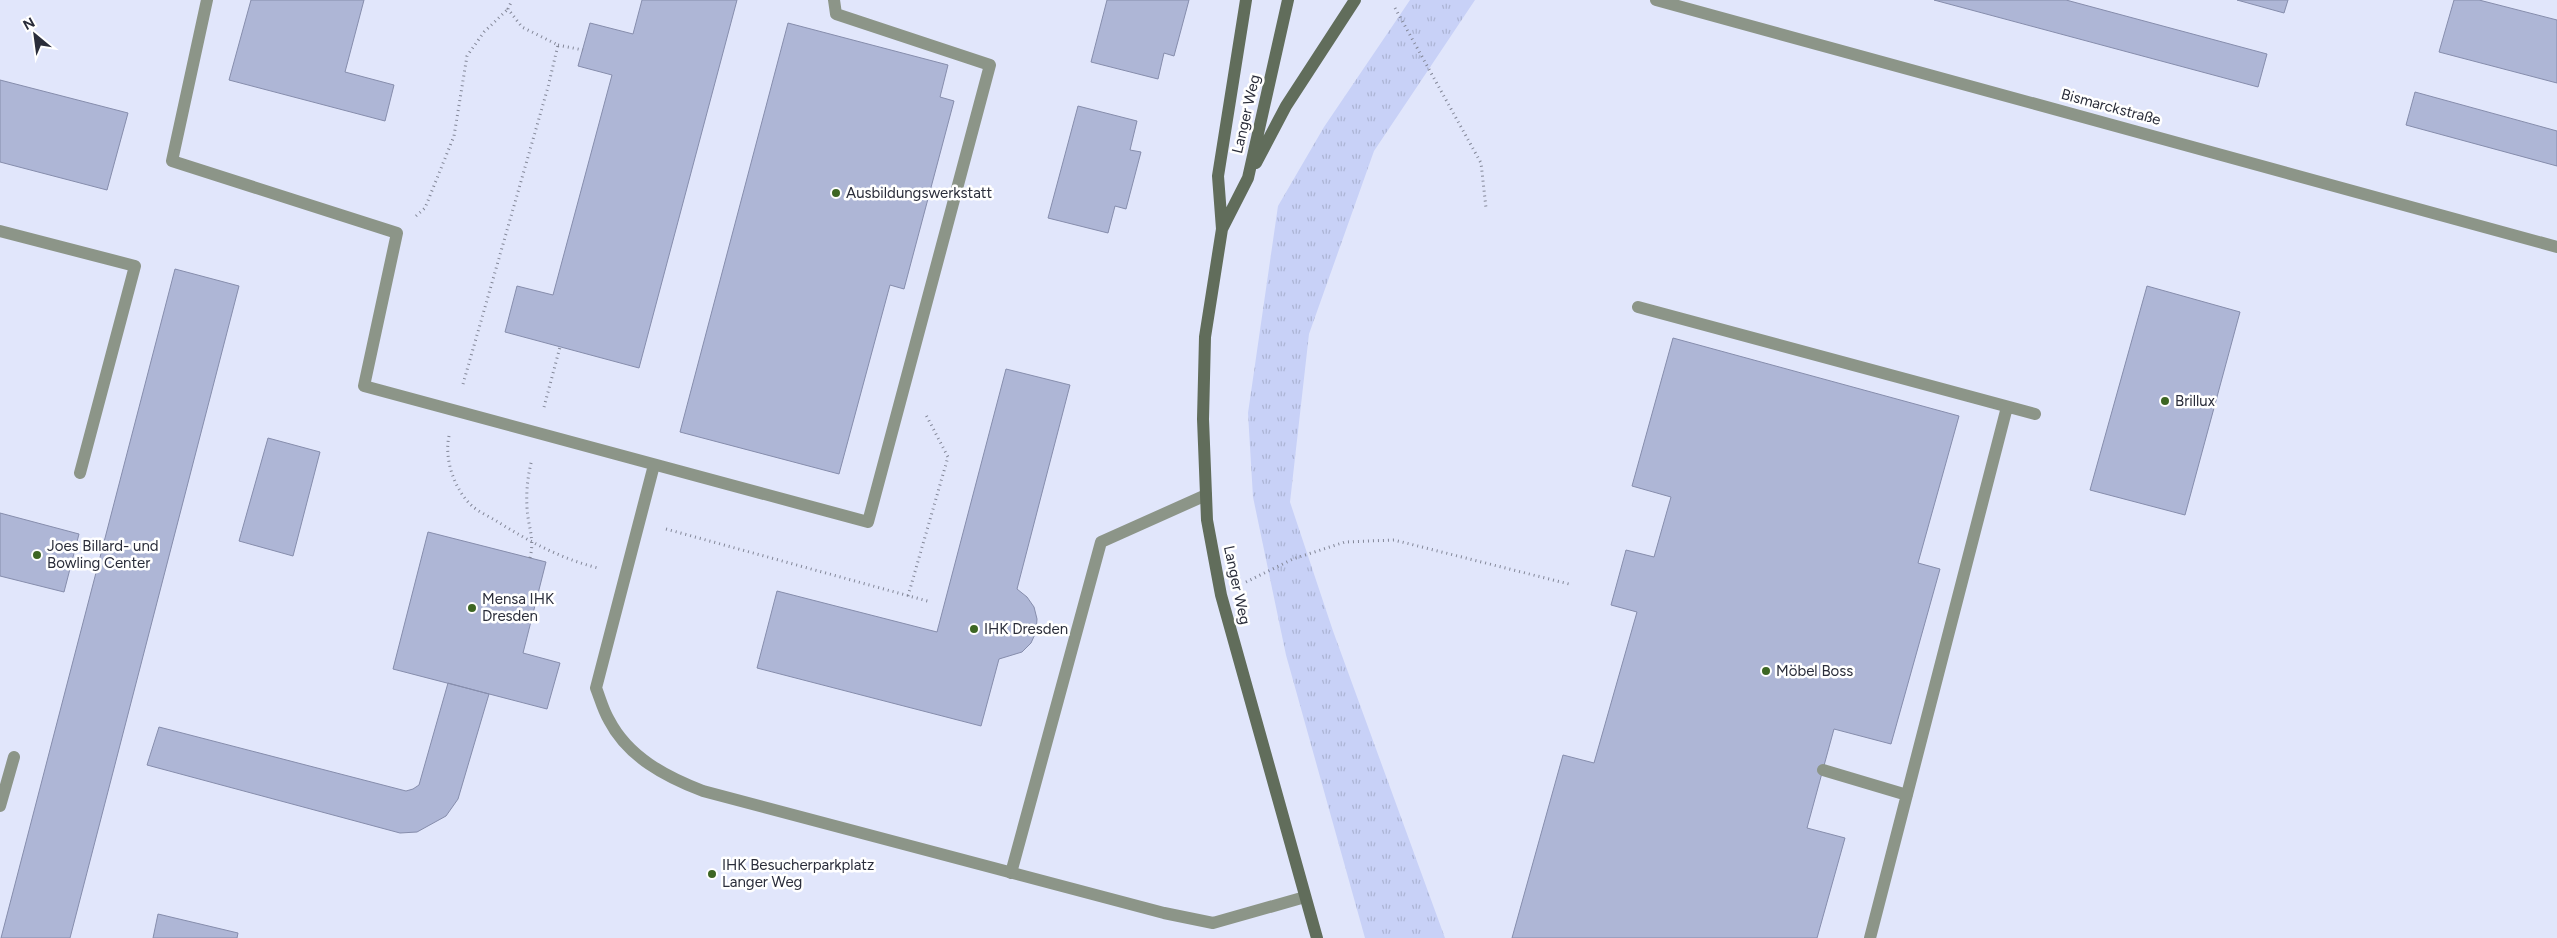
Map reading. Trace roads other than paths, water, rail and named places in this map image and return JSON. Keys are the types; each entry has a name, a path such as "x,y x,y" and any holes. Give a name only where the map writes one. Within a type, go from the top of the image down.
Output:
{"main road":[{"name":"Langer Weg","path":"1246,0 1218,176 1222,230 1205,337 1203,419 1207,520 1221,594 1317,938"},
{"name":"Langer Weg","path":"1222,230 1248,178 1288,0"},
{"path":"1248,178 1286,106 1355,0"}],"street":[{"path":"208,0 172,161 397,233 364,386 868,522 990,65 836,14 834,0"},
{"name":"Bismarckstraße","path":"1656,0 2557,247"},
{"path":"0,231 135,266 80,473"},
{"path":"1638,307 2035,414"},
{"path":"1870,938 2007,407"},
{"path":"654,465 596,688 609,721 626,744 647,763 672,780 702,791 1011,873 1164,913 1213,923 1305,897"},
{"path":"1011,873 1101,542 1206,495"},
{"path":"0,806 14,757"},
{"path":"1823,770 1907,795"}],"place":[{"name":"Ausbildungswerkstatt","path":"836,193"},
{"name":"Brillux","path":"2165,401"},
{"name":"Joes Billard- und Bowling Center","path":"37,555"},
{"name":"Mensa IHK Dresden","path":"472,608"},
{"name":"IHK Dresden","path":"974,629"},
{"name":"Möbel Boss","path":"1766,671"},
{"name":"IHK Besucherparkplatz Langer Weg","path":"712,874"}]}
